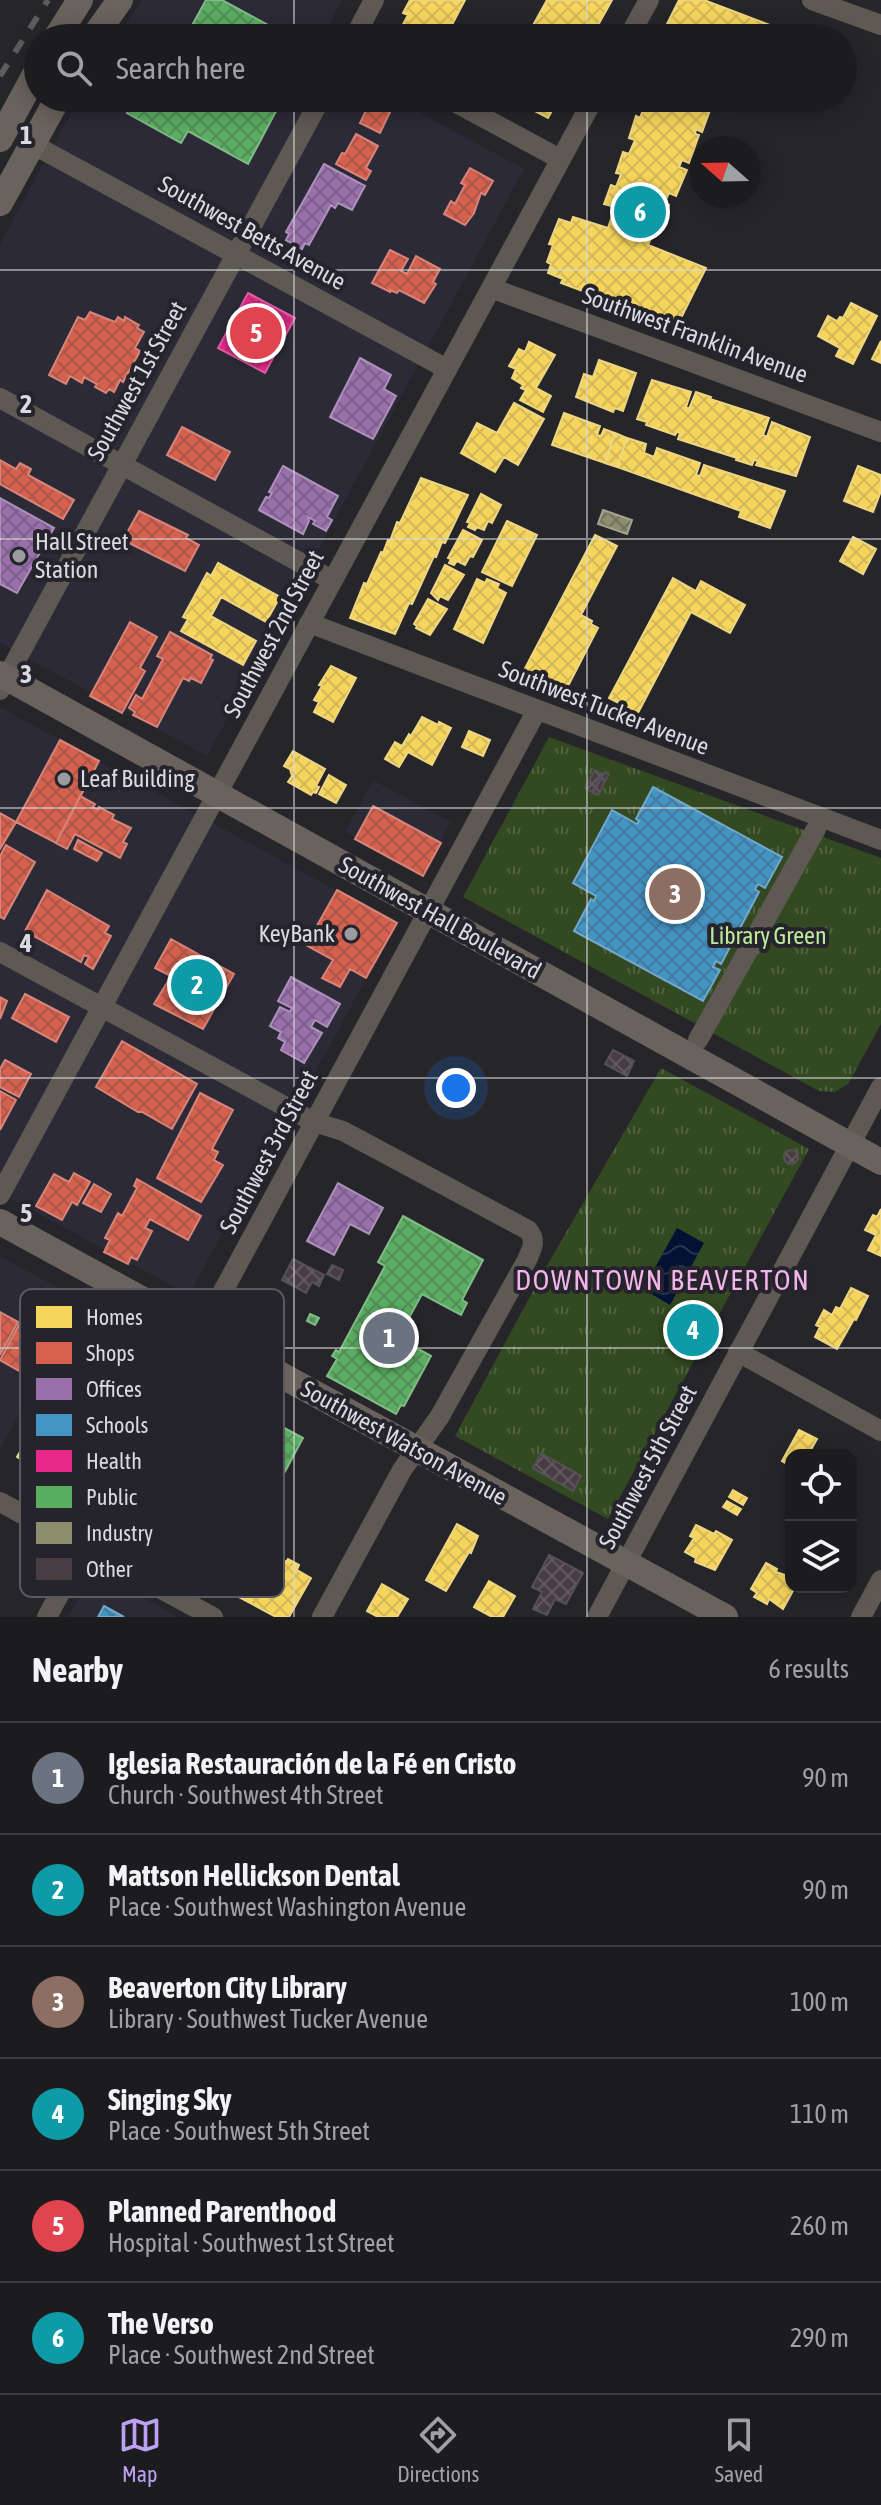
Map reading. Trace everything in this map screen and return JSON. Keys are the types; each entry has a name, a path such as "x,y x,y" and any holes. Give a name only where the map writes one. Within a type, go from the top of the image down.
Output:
{"main road":[{"path":"65,24 80,0"},
{"path":"103,24 120,0"},
{"path":"0,139 24,95"},
{"path":"0,203 50,112"},
{"name":"Southwest Hall Boulevard","path":"2,680 429,911 881,1162"},
{"name":"Southwest Watson Avenue","path":"0,1222 123,1289"},
{"name":"Southwest Watson Avenue","path":"284,1377 725,1617"}],"street":[{"path":"361,24 374,0"},
{"path":"636,24 649,0"},
{"path":"812,0 881,25"},
{"name":"Southwest 1st Street","path":"2,680 313,112"},
{"path":"473,112 560,159"},
{"name":"Southwest 2nd Street","path":"0,1195 586,112"},
{"name":"Southwest Betts Avenue","path":"32,144 447,369"},
{"name":"Southwest Franklin Avenue","path":"491,288 881,432"},
{"path":"0,398 332,580"},
{"name":"Southwest Tucker Avenue","path":"309,623 881,840"},
{"name":"Southwest 3rd Street","path":"225,1289 537,710"},
{"path":"698,1040 816,829"},
{"path":"0,952 314,1122 343,1131 528,1230 533,1236 534,1245 527,1260 440,1416 415,1450 322,1617"},
{"name":"Southwest 5th Street","path":"597,1617 881,1087"},
{"path":"738,1352 881,1431"},
{"path":"0,1502 20,1513"},
{"path":"861,1617 881,1580"},
{"name":"Southwest 3rd Street","path":"47,1617 58,1597"},
{"path":"175,1597 213,1617"}],"shaded area":[{"path":"142,0 342,0 329,24 126,24"},
{"path":"71,112 419,112 524,169 207,756 0,643 0,244"},
{"path":"0,707 396,923 192,1289 178,1289 0,1193"},
{"path":"373,780 451,822 422,874 345,832"},
{"path":"0,1256 61,1289 20,1289 20,1412 0,1449"},
{"path":"79,1597 142,1597 178,1617 68,1617"}],"green space":[{"name":"Library Green","path":"549,737 881,858 881,1024 848,1084 835,1092 819,1091 463,897"},
{"path":"661,1068 809,1149 608,1519 455,1436 541,1276"}],"water":[{"path":"677,1228 704,1243 670,1305 643,1289"}],"building: Homes":[{"path":"410,0 465,0 452,24 403,24 408,15 403,13"},
{"path":"547,0 612,0 599,24 534,24"},
{"path":"679,0 704,0 767,24 667,24"},
{"path":"537,112 551,112 548,118"},
{"path":"642,112 709,112 702,132 696,129 695,134 699,136 689,136 689,163 682,160 679,167 687,170 676,196 669,193 664,204 669,205 661,225 657,224 648,245 706,268 679,322 647,310 645,314 610,301 613,297 598,292 596,296 561,283 563,279 548,273 551,264 547,262 553,245 549,244 559,219 571,223 573,217 608,228 615,207 604,204 611,185 616,187 621,174 616,173 623,152 629,154 635,140 629,138 636,116 640,118"},
{"path":"851,303 877,316 853,364 836,356 840,348 818,336 828,316 837,321 843,318"},
{"path":"881,341 881,363 872,359"},
{"path":"529,342 555,355 536,388 551,396 543,412 520,400 526,390 512,378 516,369 509,366 519,349 525,352"},
{"path":"599,360 636,373 623,411 615,408 613,412 576,397 584,374 593,377"},
{"path":"652,380 691,392 686,407 689,409 696,392 769,418 763,435 767,437 772,422 810,437 796,476 756,465 758,461 754,460 752,465 736,460 678,439 680,433 675,435 637,419"},
{"path":"514,403 544,419 518,465 504,457 495,472 461,453 477,423 497,433"},
{"path":"564,413 600,426 597,435 601,436 604,429 615,433 605,463 552,445"},
{"path":"615,433 627,438 617,467 605,463"},
{"path":"627,438 646,444 644,453 654,457 657,448 700,463 696,475 700,476 704,465 785,491 770,528 739,517 741,511 617,467"},
{"path":"858,466 881,475 881,491 873,512 844,501"},
{"path":"421,478 468,495 395,634 350,618 364,583 367,584"},
{"path":"481,494 501,505 492,523 488,521 484,530 477,527 475,530 468,527 470,523 467,522"},
{"path":"507,521 537,535 512,586 482,572"},
{"path":"463,530 482,540 465,565 457,561 454,565 449,563 451,559 448,558"},
{"path":"595,535 617,546 581,615 598,628 567,688 562,686 558,693 522,674"},
{"path":"853,537 876,549 863,574 840,561"},
{"path":"218,563 280,597 266,622 221,597 211,616 256,641 243,665 181,631 188,619 183,617 207,573 211,576"},
{"path":"445,565 464,575 448,600 440,596 438,600 431,593"},
{"path":"673,578 696,591 701,581 745,605 730,633 691,612 638,713 609,698"},
{"path":"477,579 499,584 497,588 506,593 483,643 454,629"},
{"path":"428,599 447,609 430,635 414,624"},
{"path":"331,666 356,678 333,722 314,712 319,702 314,700 322,686 319,685"},
{"path":"422,717 451,728 432,765 408,752 399,767 385,759 395,742 402,746 409,734 411,736"},
{"path":"469,731 490,740 483,756 462,747"},
{"path":"293,751 325,769 316,786 319,787 316,793 311,795 288,782 292,776 290,769 284,766"},
{"path":"329,775 346,785 336,803 319,794"},
{"path":"881,1209 881,1256 868,1250 876,1235 865,1230 873,1215 877,1217"},
{"path":"851,1288 868,1296 837,1349 815,1337 820,1327 816,1325 824,1310 832,1315 836,1307 840,1309"},
{"path":"799,1430 817,1439 811,1449 789,1449"},
{"path":"733,1490 747,1498 743,1505 729,1497"},
{"path":"727,1501 741,1509 737,1515 723,1507"},
{"path":"457,1524 478,1536 471,1553 446,1591 426,1580"},
{"path":"696,1525 732,1540 715,1570 695,1562 696,1558 685,1552 694,1538 690,1536"},
{"path":"288,1559 299,1565 297,1570 311,1578 289,1617 276,1617 239,1597 284,1597 284,1561"},
{"path":"766,1563 785,1575 785,1593 792,1593 783,1609 769,1599 767,1604 754,1597 757,1593 751,1589"},
{"path":"489,1581 515,1596 503,1617 492,1617 474,1607"},
{"path":"382,1584 408,1599 397,1617 378,1617 367,1611"}],"building: Shops":[{"path":"365,112 390,112 380,133 360,123"},
{"path":"356,134 378,146 366,168 371,171 366,180 336,164"},
{"path":"470,168 493,181 485,195 481,193 474,213 465,225 444,214 451,201 455,204 465,185 461,183"},
{"path":"390,250 408,259 401,271 407,274 416,256 440,269 433,282 436,284 424,303 399,290 397,293 390,292 372,283"},
{"path":"90,312 115,322 118,317 124,321 125,317 144,332 135,348 140,351 114,392 109,389 106,393 84,377 82,383 70,376 66,384 49,375 78,317 85,320"},
{"path":"182,427 230,452 215,480 167,455"},
{"path":"0,460 16,469 20,463 31,469 28,475 74,500 63,519 0,484"},
{"path":"139,511 188,535 186,538 199,545 185,571 123,540"},
{"path":"130,622 157,637 140,668 145,671 122,713 90,696"},
{"path":"170,632 212,655 210,659 213,660 201,683 183,678 157,727 133,715 135,712 129,708 136,695 142,699 163,659 157,656"},
{"name":"Leaf Building","path":"60,740 99,761 56,843 16,822"},
{"path":"80,796 95,804 93,807 98,810 99,807 114,815 112,819 131,828 123,842 127,844 120,858 75,834 67,849 56,843"},
{"path":"373,806 441,843 423,876 355,839"},
{"path":"0,813 16,822 0,849"},
{"path":"78,840 102,853 97,861 74,849"},
{"path":"6,845 35,862 4,919 0,917 0,856"},
{"path":"47,890 109,926 105,933 111,936 93,969 85,964 89,957 84,955 81,962 25,931"},
{"name":"KeyBank","path":"337,890 397,923 366,978 350,969 340,987 322,978 333,960 306,945"},
{"path":"171,939 234,974 203,1029 154,1004 171,976 155,968"},
{"path":"25,994 69,1017 56,1042 12,1018"},
{"path":"0,997 7,1001 0,1019"},
{"path":"122,1041 197,1084 172,1129 96,1087"},
{"path":"5,1060 31,1074 19,1097 0,1087 0,1069"},
{"path":"0,1091 16,1100 0,1130"},
{"path":"200,1093 233,1110 212,1149 218,1152 214,1160 223,1165 201,1202 157,1178"},
{"path":"74,1173 90,1182 77,1205 72,1202 62,1220 36,1206 54,1174 69,1182"},
{"path":"137,1179 201,1216 188,1240 150,1219 145,1228 152,1231 137,1260 131,1257 128,1264 104,1252 110,1240 105,1238 118,1213 122,1216 137,1188 134,1186"},
{"path":"94,1184 111,1194 101,1212 83,1203"},
{"path":"0,1312 18,1322 0,1355"},
{"path":"20,1323 20,1371 0,1360"}],"building: Offices":[{"path":"324,164 365,186 352,210 338,203 335,208 331,205 309,245 305,243 302,249 286,240 289,234 286,232"},
{"path":"360,358 391,375 384,389 396,396 373,439 330,417"},
{"path":"283,466 338,496 327,517 332,520 326,531 313,524 315,521 308,517 303,534 259,510 272,493 269,492"},
{"name":"Hall Street Station","path":"0,498 54,528 17,593 0,584"},
{"path":"291,977 340,1004 327,1027 315,1020 311,1027 322,1033 304,1063 281,1050 285,1042 278,1038 281,1032 270,1026 280,1007 290,1012 292,1008 278,1001"},
{"path":"338,1183 383,1208 369,1234 350,1224 334,1255 307,1241"}],"building: Schools":[{"path":"653,787 782,857 765,888 758,884 755,889 759,892 721,964 716,961 713,967 720,970 703,1001 574,931 591,899 594,901 596,896 573,883 612,810 637,824 639,821 636,819"},
{"path":"104,1606 124,1617 98,1617"}],"building: Health":[{"path":"248,293 295,318 265,373 218,348"}],"building: Public":[{"path":"206,0 222,0 266,24 193,24"},
{"path":"276,112 248,164 188,131 181,143 127,113"},
{"path":"403,1216 483,1260 462,1300 467,1303 461,1315 422,1294 398,1338 431,1356 404,1406 401,1405 396,1414 327,1376 337,1359 332,1356 336,1350 339,1352 385,1266 378,1262"},
{"path":"310,1314 319,1318 315,1325 307,1321"},
{"path":"284,1428 303,1438 284,1474"}],"building: Industry":[{"path":"603,510 632,520 627,534 598,524"}],"building: Other":[{"path":"595,770 602,774 592,792 585,788"},
{"path":"605,772 609,774 598,795 593,793"},
{"path":"613,1050 634,1061 627,1076 605,1064"},
{"path":"791,1150 798,1157 791,1164 784,1157"},
{"path":"293,1259 324,1275 319,1286 312,1282 306,1293 282,1280"},
{"path":"332,1265 343,1270 339,1280 327,1274"},
{"path":"541,1453 581,1476 573,1491 533,1468"},
{"path":"549,1555 583,1573 566,1604 555,1599 547,1615 533,1609 542,1592 532,1587"}],"railway":[{"path":"33,24 48,0"},
{"path":"0,76 24,38"}],"place":[{"name":"The Verso","path":"640,212"},
{"name":"Planned Parenthood","path":"256,333"},
{"name":"Hall Street Station","path":"19,556"},
{"name":"Leaf Building","path":"64,779"},
{"name":"Beaverton City Library","path":"675,894"},
{"name":"KeyBank","path":"351,934"},
{"name":"Mattson Hellickson Dental","path":"197,985"},
{"name":"Singing Sky","path":"693,1330"},
{"name":"Iglesia Restauración de la Fé en Cristo","path":"389,1338"}],"district":[{"name":"DOWNTOWN BEAVERTON","path":"663,1280"}]}
